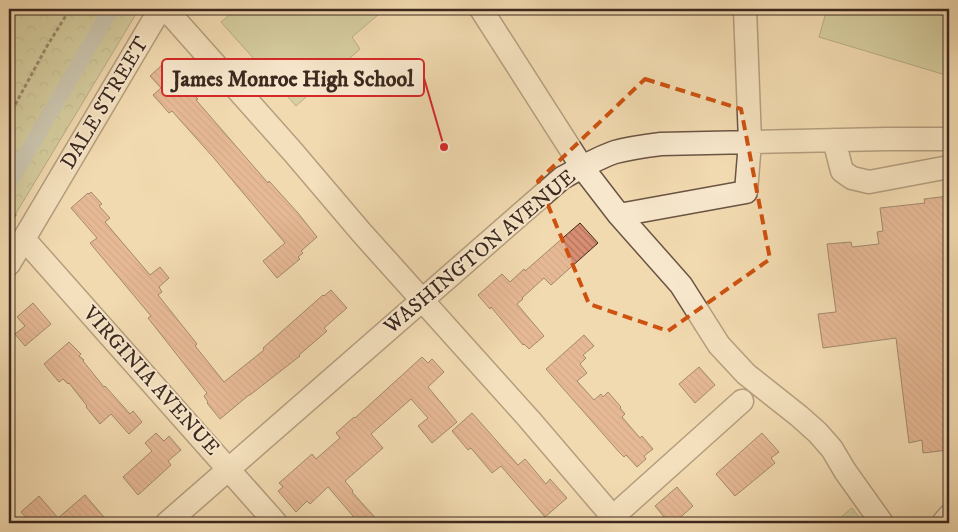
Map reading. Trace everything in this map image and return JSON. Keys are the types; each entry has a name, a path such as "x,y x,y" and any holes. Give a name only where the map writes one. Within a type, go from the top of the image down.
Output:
{"street":[{"path":"481,9 582,167 619,215 681,285 719,345 746,374 799,416 823,438 882,523"},
{"path":"619,215 746,192 750,142 745,9"},
{"name":"DALE STREET","path":"9,264 156,16 161,13 168,13 238,89 422,300"},
{"name":"WASHINGTON AVENUE","path":"167,523 562,178 582,167 614,153 640,146 661,144 949,139"},
{"path":"834,140 842,171 852,178 870,182 949,168"},
{"name":"VIRGINIA AVENUE","path":"24,239 276,523"},
{"path":"422,300 529,419 612,521 742,402"},
{"path":"943,523 949,516"}],"path":[{"path":"9,116 47,46 70,9"}],"highlighted area":[{"path":"645,79 741,109 770,259 668,331 589,304 538,181"}],"green space":[{"path":"9,9 139,9 9,225"},
{"path":"237,9 385,9 352,37 360,49 296,106 221,22"},
{"path":"827,9 949,9 949,76 819,37"},
{"path":"852,508 864,523 834,523"}],"building":[{"path":"163,64 198,99 196,100 268,183 269,181 298,213 317,237 301,251 303,253 298,257 300,259 277,278 263,261 285,243 172,111 169,113 153,95 161,88 150,76"},
{"path":"91,192 102,204 99,206 110,218 105,222 150,275 160,267 169,278 159,287 162,292 158,295 224,382 264,350 263,348 331,290 347,308 324,328 327,331 300,356 220,419 207,403 204,396 207,393 148,318 151,316 90,243 97,238 71,208"},
{"path":"949,196 949,349 946,349 949,379 948,450 923,453 922,440 909,443 896,338 823,348 818,314 836,312 827,244 851,242 852,247 879,244 877,232 883,231 880,208 925,203 924,199"},
{"path":"580,223 598,243 551,285 544,278 517,304 544,336 529,349 523,345 491,307 490,309 478,295 502,274 510,282"},
{"path":"33,303 51,324 25,346 15,334 25,326 17,317"},
{"path":"584,335 594,346 583,355 586,358 580,364 587,373 577,381 594,400 601,394 603,397 608,392 625,414 622,417 640,438 642,436 653,449 644,456 646,459 637,467 626,455 624,457 619,452 546,369"},
{"path":"69,342 81,354 79,356 104,387 130,414 133,411 142,422 129,434 111,414 100,424 69,383 63,379 59,382 44,364"},
{"path":"422,357 428,363 432,359 444,372 428,387 457,422 432,443 418,426 428,418 411,399 371,434 383,448 345,481 352,492 380,523 359,523 328,487 310,504 307,501 296,512 278,491 283,487 279,483 312,454 316,459 340,438 336,433"},
{"path":"699,367 715,385 695,403 679,384"},
{"path":"472,413 518,465 525,459 546,484 550,479 567,498 545,517 501,466 492,473 471,448 468,450 452,431"},
{"path":"156,433 164,441 169,436 181,450 168,461 171,465 138,495 123,477 152,451 145,443"},
{"path":"762,433 779,452 771,458 775,463 735,496 716,474"},
{"path":"677,487 693,506 674,523 669,523 655,506"},
{"path":"85,495 109,523 31,523 21,512 39,496 58,518"}],"waterway":[{"path":"9,183 111,9"}],"place":[{"name":"James Monroe High School","path":"444,147"}]}
